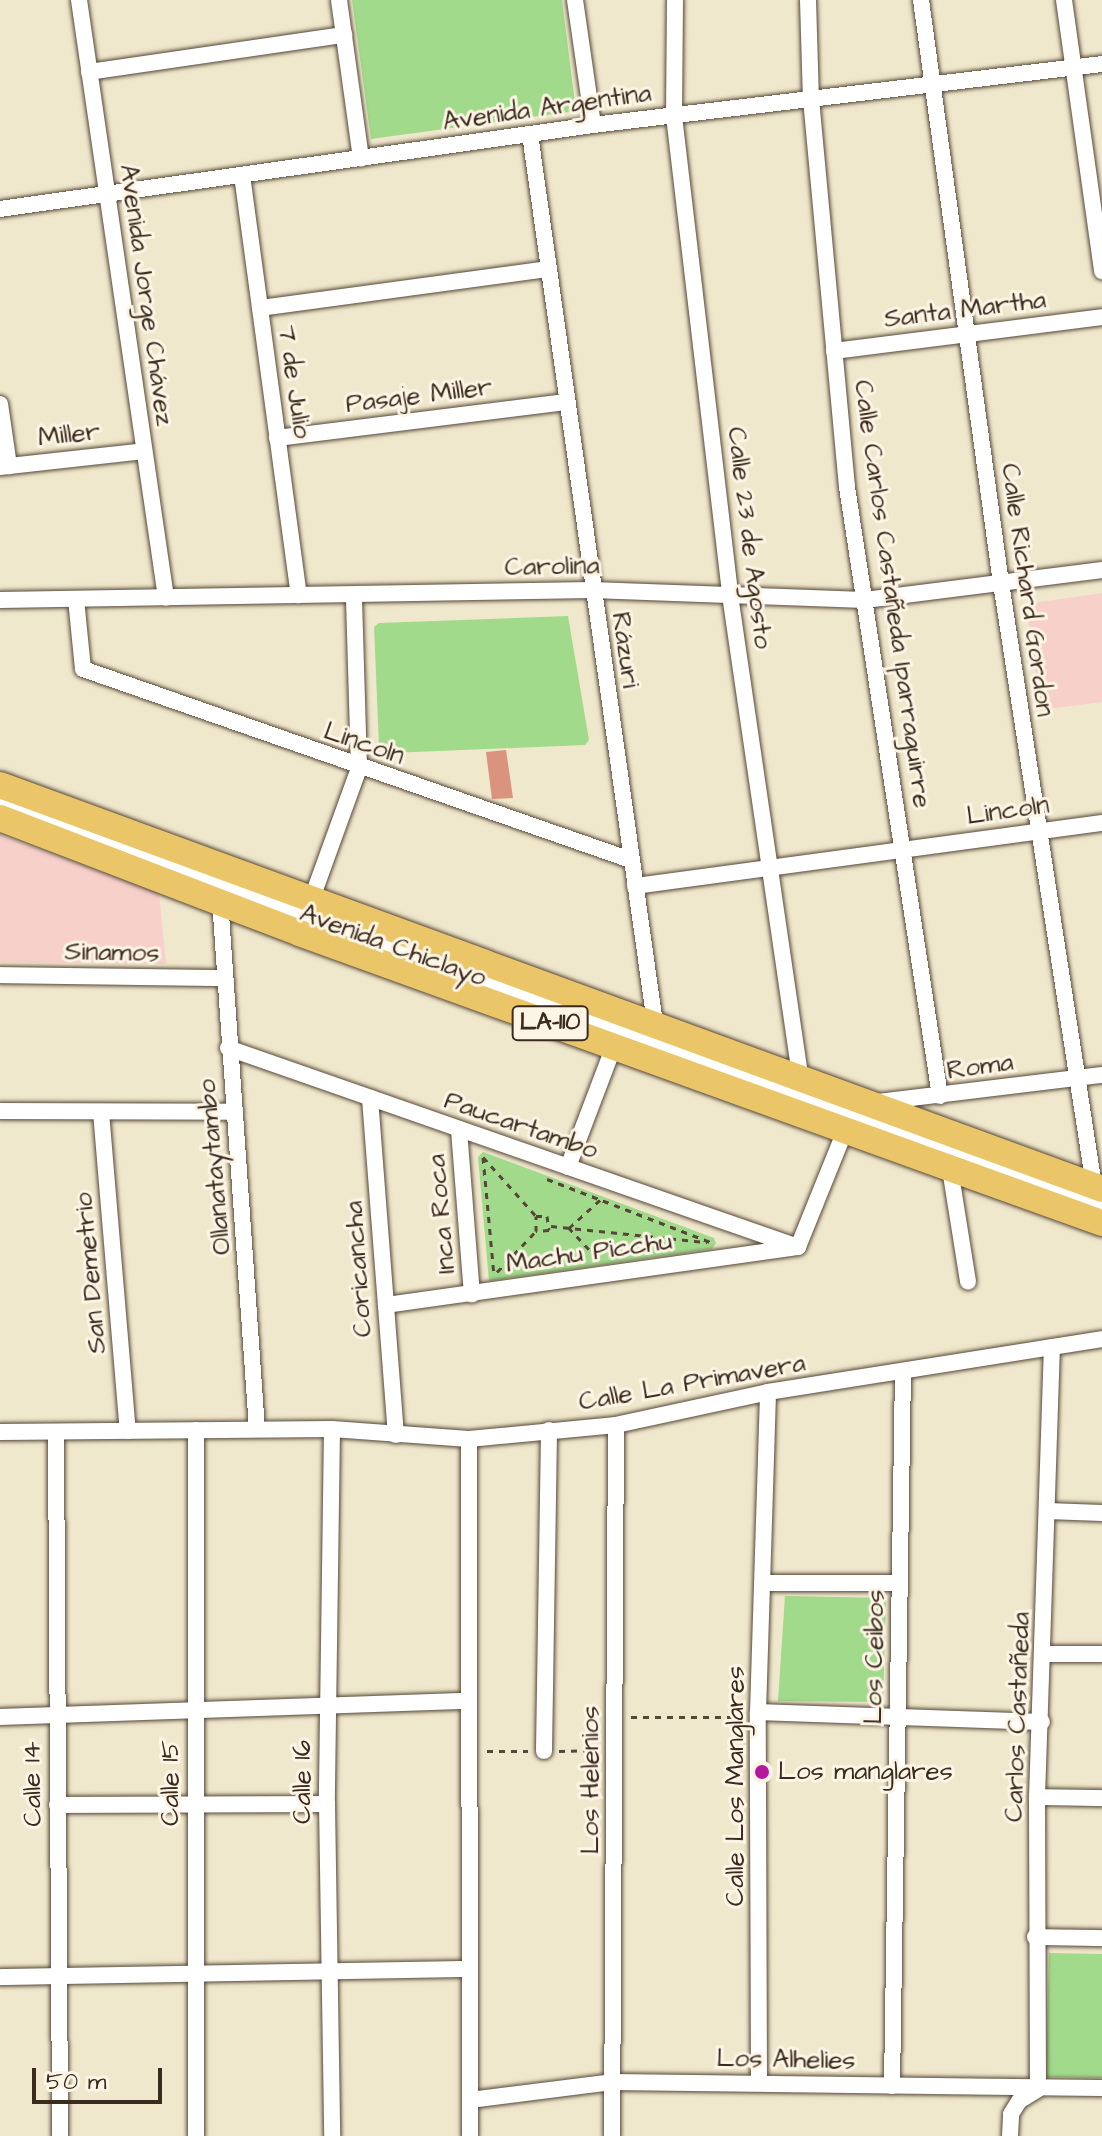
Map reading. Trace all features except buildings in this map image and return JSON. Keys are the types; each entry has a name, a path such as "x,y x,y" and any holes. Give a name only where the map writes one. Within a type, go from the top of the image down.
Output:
{"main road":[{"name":"Avenida Chiclayo","path":"0,785 312,898 656,1030 801,1081 853,1117 950,1169 1102,1223"},
{"name":"Avenida Chiclayo","path":"0,818 614,1046 1099,1193"}],"street":[{"name":"Avenida Jorge Chávez","path":"79,0 166,598"},
{"path":"339,0 361,158"},
{"path":"575,0 593,125"},
{"name":"Calle 23 de Agosto","path":"675,0 674,116 730,595 801,1081"},
{"name":"Calle Carlos Castañeda Iparraguirre","path":"808,0 811,99 834,351 865,600 940,1096"},
{"name":"Calle Richard Gordon","path":"921,0 1038,831 1075,1078 1099,1193"},
{"path":"1064,0 1102,271"},
{"path":"89,72 344,35"},
{"name":"Avenida Argentina","path":"0,209 593,125 1102,64"},
{"name":"Rázuri","path":"530,134 656,1030"},
{"name":"7 de Julio","path":"242,175 299,595"},
{"path":"260,308 548,269"},
{"name":"Santa Martha","path":"834,351 1102,317"},
{"name":"Pasaje Miller","path":"277,438 566,402"},
{"path":"0,404 4,466"},
{"name":"Miller","path":"4,466 144,451"},
{"name":"Carolina","path":"0,600 592,590 865,600 1102,570"},
{"path":"312,898 359,768 354,595"},
{"name":"Lincoln","path":"76,599 83,669 359,768 631,860"},
{"name":"Avenida Chiclayo","path":"0,799 853,1117"},
{"name":"Lincoln","path":"635,886 1102,823"},
{"name":"Ollanataytambo","path":"220,900 257,1429"},
{"name":"Sinamos","path":"0,975 224,978"},
{"path":"568,1167 614,1046"},
{"name":"Paucartambo","path":"228,1048 798,1247"},
{"name":"Roma","path":"853,1117 940,1096 1102,1075"},
{"name":"Coricancha","path":"370,1098 396,1435"},
{"path":"0,1111 233,1112"},
{"name":"San Demetrio","path":"101,1112 128,1431"},
{"path":"798,1247 853,1117"},
{"name":"Inca Roca","path":"459,1130 472,1294"},
{"path":"950,1169 968,1282"},
{"name":"Machu Picchu","path":"386,1305 798,1247"},
{"name":"Calle La Primavera","path":"0,1432 332,1429 469,1439 616,1425 768,1392 1102,1339"},
{"name":"Carlos Castañeda","path":"1038,2089 1035,1937 1037,1797 1046,1654 1052,1347"},
{"name":"Los Ceibos","path":"892,2086 903,1373"},
{"name":"Calle Los Manglares","path":"759,2083 758,1715 768,1392"},
{"name":"Los Helenios","path":"612,2136 616,1425"},
{"name":"Calle 16","path":"332,1429 327,1706 332,2136"},
{"name":"Calle 15","path":"196,1430 196,2136"},
{"path":"544,1751 549,1430"},
{"name":"Calle 14","path":"56,1432 60,2136"},
{"path":"469,1439 470,2136"},
{"path":"1047,1511 1102,1513"},
{"path":"763,1583 900,1583"},
{"path":"1046,1654 1102,1654"},
{"path":"0,1717 467,1701"},
{"path":"758,1715 1042,1722"},
{"path":"1037,1797 1102,1798"},
{"path":"57,1805 327,1804"},
{"path":"1035,1937 1102,1938"},
{"path":"0,1977 469,1969"},
{"name":"Los Alhelies","path":"470,2100 612,2082 1102,2088"},
{"path":"1010,2136 1011,2114 1019,2101 1038,2089"}],"path":[{"path":"483,1157 502,1162"},
{"path":"483,1157 536,1216 536,1231 494,1275 483,1157"},
{"path":"545,1178 710,1242 551,1226"},
{"path":"569,1228 601,1199"},
{"path":"536,1216 547,1216 551,1226"},
{"path":"536,1231 545,1233 551,1226"},
{"path":"569,1228 600,1260"},
{"path":"616,1717 758,1715"}],"shaded area":[{"path":"1102,593 1102,702 1041,710 1026,604"},
{"path":"0,835 159,893 166,964 0,962"}],"green space":[{"path":"352,0 562,0 576,111 371,139"},
{"path":"568,616 589,740 585,745 390,753 379,746 374,627 379,623"},
{"path":"483,1152 714,1238 716,1243 712,1249 489,1281 478,1157"},
{"path":"785,1596 886,1598 883,1702 778,1701"},
{"path":"1049,1953 1102,1954 1102,2078 1046,2077"}],"place":[{"name":"Los manglares","path":"762,1772"}]}
